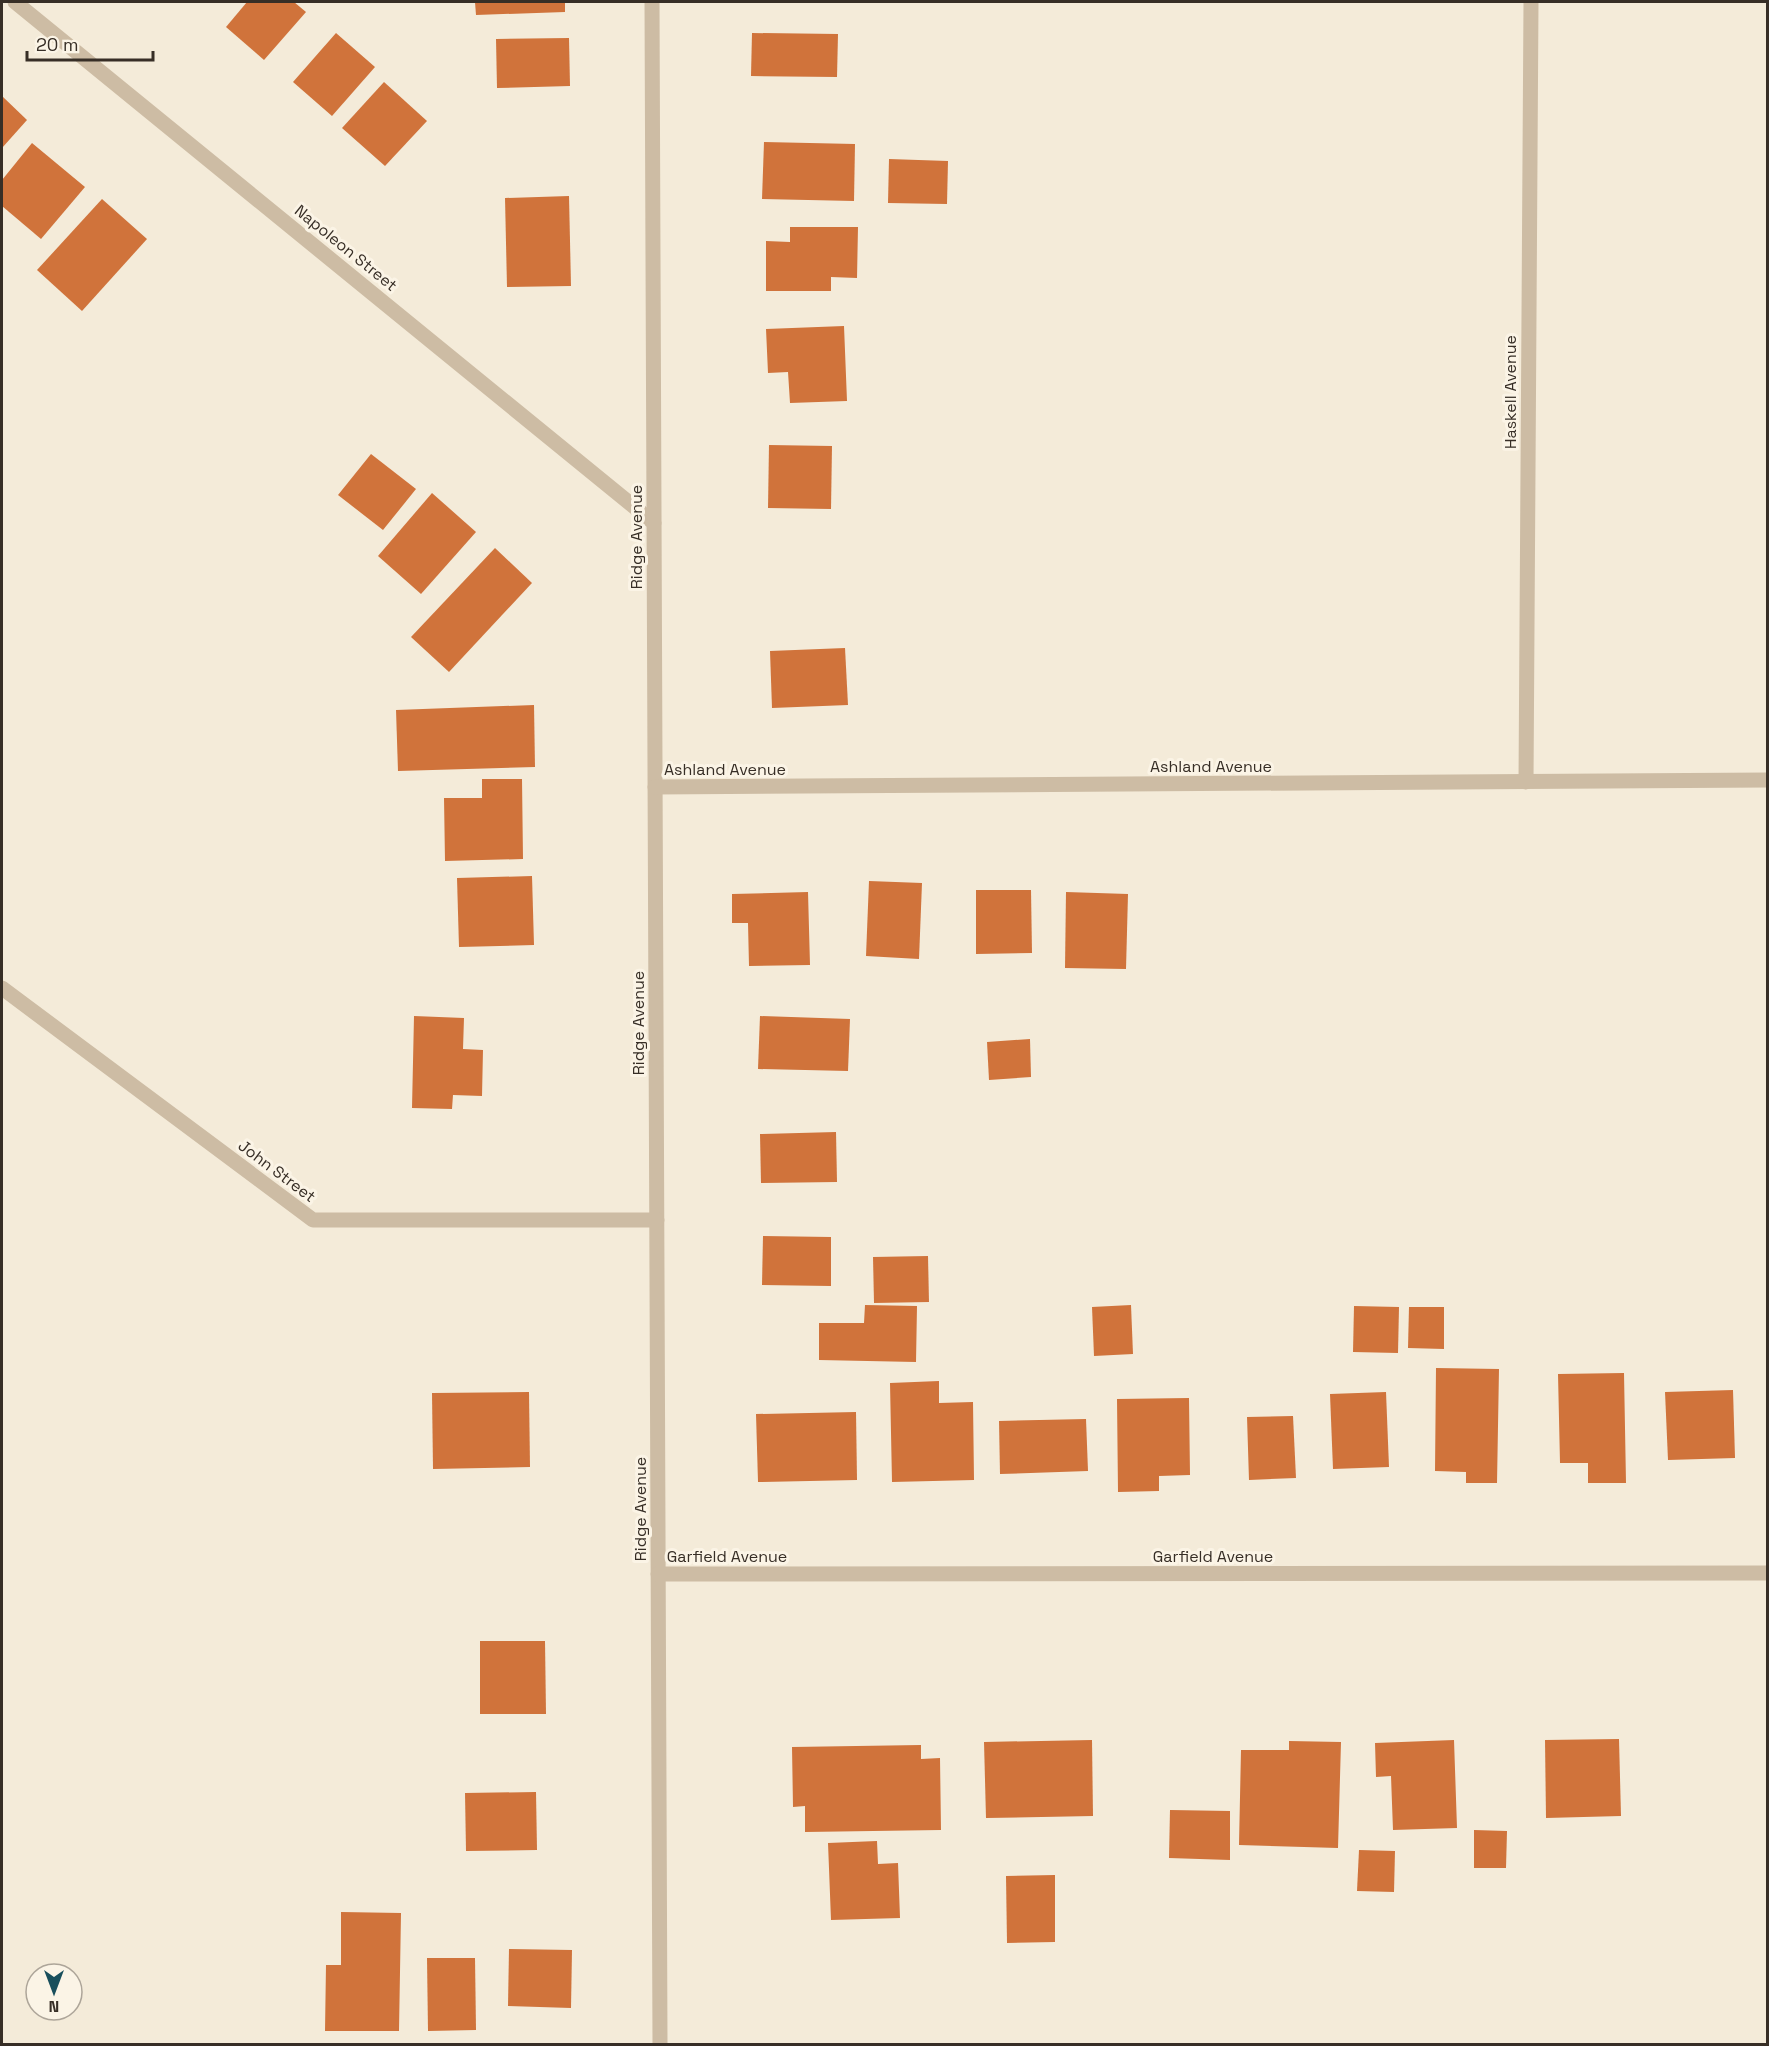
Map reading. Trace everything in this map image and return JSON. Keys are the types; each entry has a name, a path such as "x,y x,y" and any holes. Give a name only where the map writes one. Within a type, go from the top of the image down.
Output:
{"street":[{"name":"Napoleon Street","path":"15,2 654,523"},
{"name":"Ridge Avenue","path":"652,2 660,2044"},
{"name":"Haskell Avenue","path":"1526,782 1531,2"},
{"name":"Ashland Avenue","path":"655,787 1767,780"},
{"name":"John Street","path":"2,988 313,1220 657,1220"},
{"name":"Garfield Avenue","path":"658,1574 1767,1573"}],"building":[{"path":"247,2 294,2 306,12 264,60 226,27"},
{"path":"475,2 565,2 565,12 476,15"},
{"path":"336,33 375,67 332,116 293,82"},
{"path":"752,33 838,34 837,77 751,76"},
{"path":"569,38 570,86 497,88 496,39"},
{"path":"384,82 427,121 385,166 342,128"},
{"path":"2,96 27,120 2,148"},
{"path":"764,142 855,144 854,201 762,199"},
{"path":"32,143 85,187 41,239 2,206 2,180"},
{"path":"889,159 948,161 947,204 888,203"},
{"path":"569,196 571,286 507,287 505,198"},
{"path":"102,199 147,239 82,311 37,270"},
{"path":"790,227 858,227 857,278 831,277 831,291 766,291 766,241 790,242"},
{"path":"844,326 847,401 790,403 788,372 768,373 766,329"},
{"path":"769,445 832,446 831,509 768,508"},
{"path":"371,454 416,489 383,530 338,495"},
{"path":"432,493 476,532 421,594 378,556"},
{"path":"495,548 532,583 449,672 411,637"},
{"path":"845,648 848,705 772,708 770,651"},
{"path":"534,705 535,767 398,771 396,710"},
{"path":"482,779 522,779 523,859 445,861 444,798 482,798"},
{"path":"532,876 534,945 459,947 457,878"},
{"path":"869,881 922,883 919,959 866,956"},
{"path":"976,890 1031,890 1032,953 976,954"},
{"path":"808,892 810,965 749,966 748,923 732,923 732,894"},
{"path":"1066,892 1128,894 1126,969 1065,968"},
{"path":"414,1016 464,1018 463,1049 483,1050 482,1096 453,1095 452,1109 412,1108"},
{"path":"760,1016 850,1019 848,1071 758,1069"},
{"path":"1030,1039 1031,1077 989,1080 987,1042"},
{"path":"836,1132 837,1182 761,1183 760,1134"},
{"path":"763,1236 831,1237 831,1286 762,1285"},
{"path":"928,1256 929,1302 874,1303 873,1257"},
{"path":"865,1305 917,1306 916,1362 819,1360 819,1323 864,1323"},
{"path":"1131,1305 1133,1354 1094,1356 1092,1307"},
{"path":"1354,1306 1399,1307 1398,1353 1353,1352"},
{"path":"1409,1307 1444,1307 1444,1349 1408,1348"},
{"path":"1436,1368 1499,1369 1497,1483 1466,1483 1466,1472 1435,1471"},
{"path":"1624,1373 1626,1483 1588,1483 1588,1463 1560,1463 1558,1374"},
{"path":"939,1381 939,1403 973,1402 974,1480 892,1482 890,1383"},
{"path":"1733,1390 1735,1458 1668,1460 1665,1392"},
{"path":"529,1392 530,1467 433,1469 432,1393"},
{"path":"1386,1392 1389,1467 1333,1469 1330,1394"},
{"path":"1189,1398 1190,1475 1159,1476 1159,1491 1118,1492 1117,1399"},
{"path":"856,1412 857,1480 758,1482 756,1414"},
{"path":"1293,1416 1296,1478 1249,1480 1247,1417"},
{"path":"1086,1419 1088,1471 1000,1474 999,1421"},
{"path":"480,1641 545,1641 546,1714 480,1714"},
{"path":"1619,1739 1621,1816 1546,1818 1545,1740"},
{"path":"1092,1740 1093,1816 986,1818 984,1742"},
{"path":"1454,1740 1457,1828 1393,1830 1391,1776 1376,1777 1375,1743"},
{"path":"1289,1741 1341,1742 1338,1848 1239,1845 1241,1750 1289,1750"},
{"path":"921,1745 921,1759 940,1758 941,1830 805,1832 805,1806 793,1807 792,1747"},
{"path":"536,1792 537,1850 466,1851 465,1793"},
{"path":"1170,1810 1230,1811 1230,1860 1169,1858"},
{"path":"1474,1830 1507,1831 1506,1868 1474,1868"},
{"path":"877,1841 878,1864 898,1863 900,1918 831,1920 828,1843"},
{"path":"1359,1850 1395,1851 1394,1892 1357,1891"},
{"path":"1055,1875 1055,1942 1007,1943 1006,1876"},
{"path":"341,1912 401,1913 399,2031 325,2031 326,1965 341,1965"},
{"path":"509,1949 572,1950 571,2008 508,2006"},
{"path":"427,1958 475,1958 476,2030 428,2031"}]}
